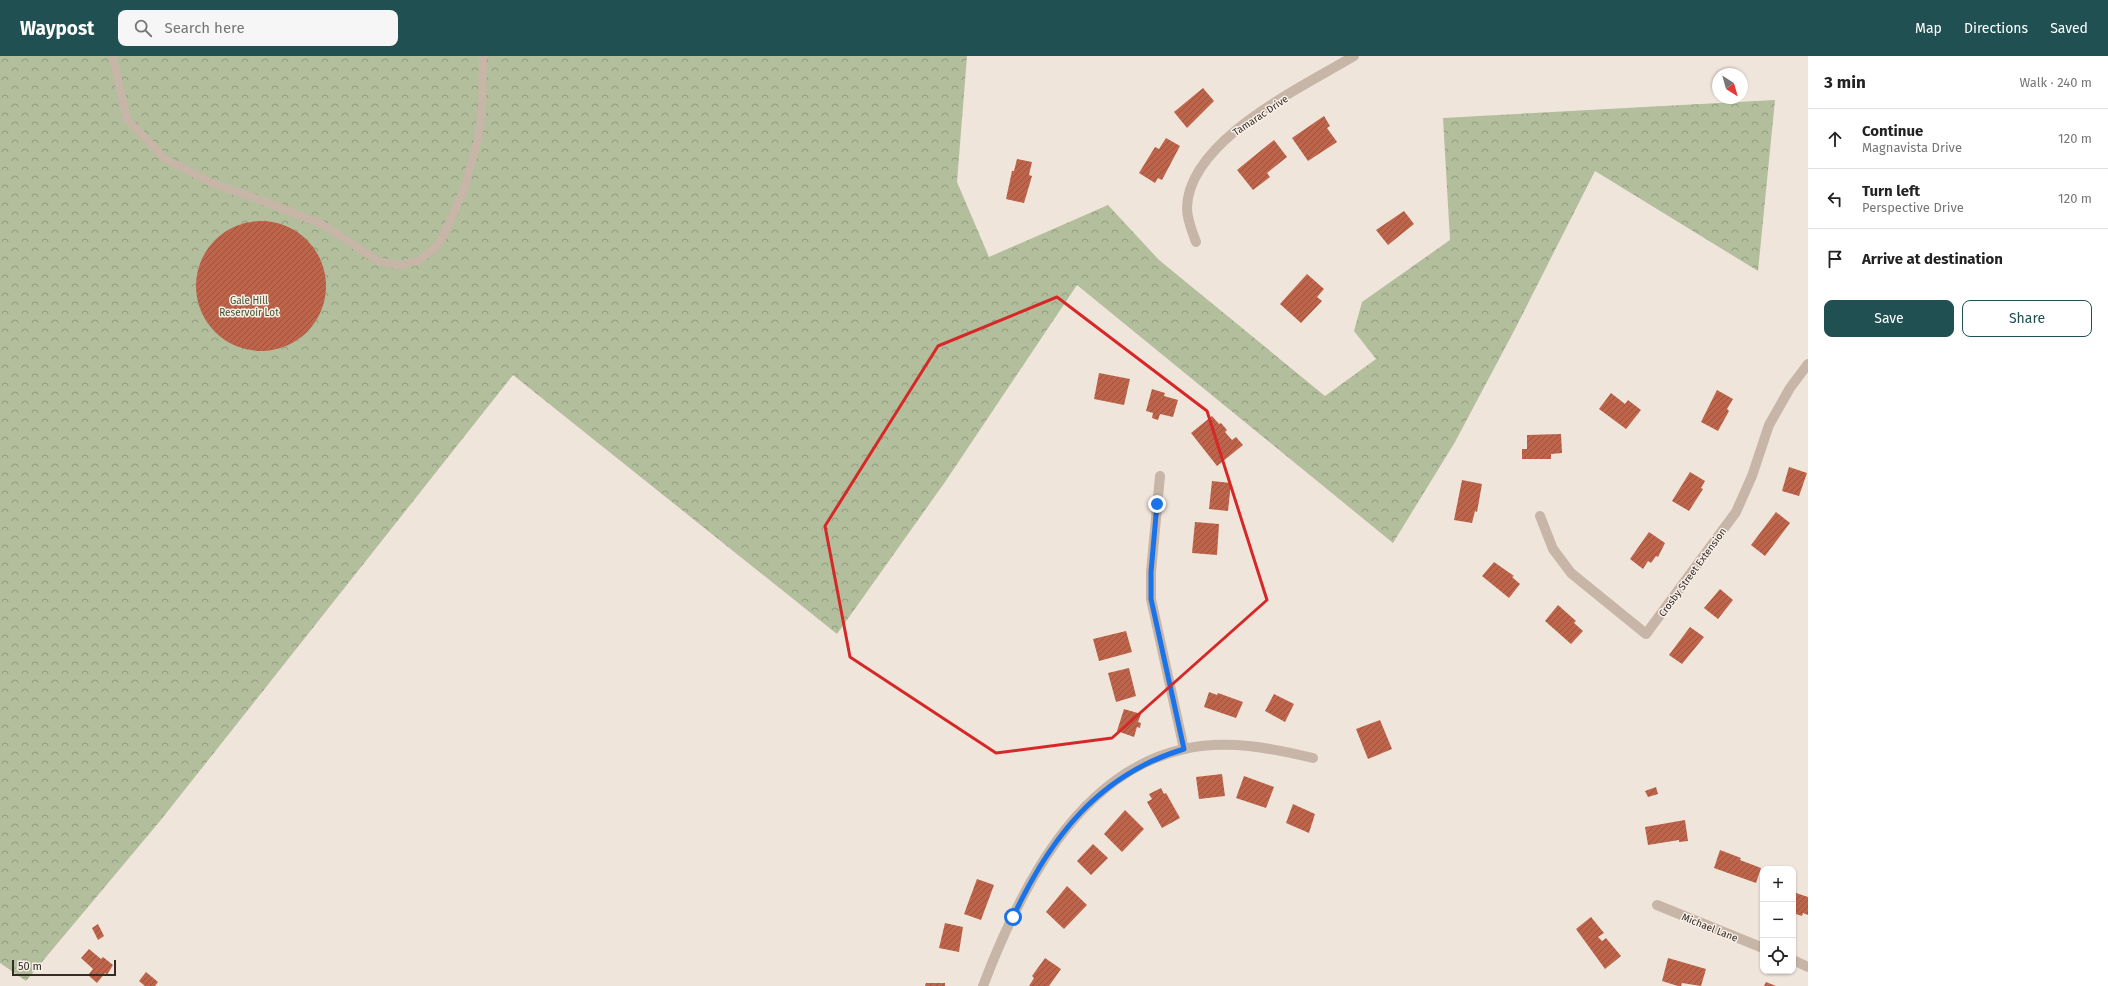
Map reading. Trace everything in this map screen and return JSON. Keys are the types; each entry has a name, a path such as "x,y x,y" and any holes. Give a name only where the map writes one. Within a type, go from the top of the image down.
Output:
{"street":[{"name":"Tamarac Drive","path":"1196,242 1187,217 1188,196 1204,164 1219,145 1246,122 1354,56"},
{"name":"Crosby Street Extension","path":"1540,516 1551,546 1571,573 1646,634 1736,512 1752,476 1769,425 1790,388 1808,364"},
{"path":"1160,476 1151,572 1151,599 1184,749"},
{"path":"983,986 1002,940 1043,860 1069,824 1103,791 1135,768 1159,756 1184,749 1232,745 1273,749 1313,758"},
{"name":"Michael Lane","path":"1657,906 1760,947"},
{"path":"1796,961 1808,966"}],"lane":[{"path":"114,56 114,62 127,119 165,159 214,184 321,224 333,230 378,261 398,265 418,261 435,248 443,237 464,190 478,139 482,111 483,56"}],"highlighted area":[{"path":"1057,297 1207,411 1267,600 1112,738 996,753 850,657 825,526 938,346"}],"green space":[{"name":"Gale Hill Reservoir Lot","path":"0,56 967,56 957,182 989,257 1108,205 1159,260 1325,396 1376,359 1354,331 1362,302 1450,240 1443,118 1712,103 1748,104 1748,101 1775,100 1758,271 1595,171 1515,329 1455,442 1393,543 1077,285 945,482 837,634 513,375 160,821 26,981 0,963"}],"building":[{"path":"1203,88 1214,101 1187,128 1174,112"},
{"path":"1324,116 1330,126 1327,128 1337,142 1308,161 1292,138"},
{"path":"1166,138 1180,146 1162,180 1158,178 1155,183 1139,173 1155,147 1159,149"},
{"path":"1274,140 1287,157 1267,173 1270,177 1253,190 1237,170"},
{"path":"1017,159 1032,162 1029,175 1032,176 1024,203 1006,199 1012,171 1014,171"},
{"path":"1404,211 1414,224 1388,245 1376,230"},
{"path":"267,221 286,226 307,240 321,261 325,273 325,299 321,311 307,332 286,346 274,350 255,351 236,346 215,332 201,311 197,299 196,280 201,261 215,240 236,226 248,222"},
{"path":"1307,274 1324,289 1317,297 1322,301 1301,323 1280,304"},
{"path":"1099,373 1130,379 1124,405 1094,399"},
{"path":"1152,389 1165,393 1164,396 1178,400 1173,417 1160,414 1158,420 1152,418 1153,413 1146,411"},
{"path":"1717,390 1733,399 1727,409 1729,411 1718,431 1701,422"},
{"path":"1611,393 1625,404 1628,400 1641,410 1626,429 1599,409"},
{"path":"1212,416 1227,430 1225,432 1232,440 1236,437 1243,445 1217,466 1191,433"},
{"path":"1561,434 1562,453 1551,454 1551,459 1522,459 1522,449 1527,449 1527,435"},
{"path":"1789,467 1807,473 1799,496 1782,491"},
{"path":"1690,472 1705,481 1701,488 1703,489 1689,511 1672,501"},
{"path":"1462,480 1482,484 1477,512 1475,511 1472,523 1454,520"},
{"path":"1212,481 1231,483 1228,511 1209,509"},
{"path":"1776,512 1790,523 1765,556 1751,545"},
{"path":"1195,522 1219,524 1217,555 1192,553"},
{"path":"1649,532 1665,543 1658,557 1656,556 1651,563 1648,561 1643,569 1630,559"},
{"path":"1494,562 1514,576 1512,577 1520,584 1509,598 1482,576"},
{"path":"1720,589 1733,600 1718,619 1704,608"},
{"path":"1558,605 1576,621 1574,623 1583,631 1571,644 1545,621"},
{"path":"1690,627 1704,637 1682,664 1669,655"},
{"path":"1126,631 1132,652 1099,661 1093,639"},
{"path":"1129,668 1136,696 1116,702 1108,673"},
{"path":"1209,692 1217,695 1218,693 1243,702 1236,718 1204,707"},
{"path":"1274,694 1294,704 1285,722 1265,711"},
{"path":"1124,709 1141,714 1138,722 1141,723 1140,728 1137,727 1134,737 1117,731"},
{"path":"1380,720 1392,749 1368,759 1356,729"},
{"path":"1222,774 1225,796 1199,799 1196,777"},
{"path":"1244,776 1274,787 1266,808 1236,798"},
{"path":"1656,787 1658,794 1648,797 1645,791"},
{"path":"1161,788 1164,794 1166,793 1180,818 1162,828 1147,802 1152,799 1149,794"},
{"path":"1293,804 1315,814 1309,833 1286,823"},
{"path":"1125,810 1144,829 1122,852 1104,834"},
{"path":"1685,820 1688,841 1679,842 1679,840 1648,845 1645,827"},
{"path":"1093,844 1108,858 1091,875 1077,861"},
{"path":"1720,850 1760,868 1760,871 1756,883 1714,868"},
{"path":"977,879 994,885 981,920 964,914"},
{"path":"1067,886 1087,905 1064,929 1046,912"},
{"path":"1796,893 1808,897 1808,915 1803,913 1802,916 1796,914"},
{"path":"1591,917 1604,933 1598,937 1602,941 1606,938 1621,956 1605,969 1576,929"},
{"path":"945,923 963,927 959,952 939,948"},
{"path":"98,924 104,936 98,940 92,928"},
{"path":"89,949 101,959 103,957 113,965 107,975 105,973 97,983 88,975 93,969 81,958"},
{"path":"1045,958 1061,969 1049,986 1029,986 1034,978 1032,976"},
{"path":"1668,958 1706,969 1701,986 1682,983 1681,986 1678,986 1662,981"},
{"path":"146,972 158,982 155,986 145,986 139,981"},
{"path":"1766,982 1776,986 1764,986"},
{"path":"926,983 945,983 945,986 925,986"}],"route":[{"path":"1013,917 1043,860 1069,824 1088,805 1103,791 1135,768 1159,756 1184,749 1180,726 1153,615 1151,599 1150,586 1157,504"}]}
